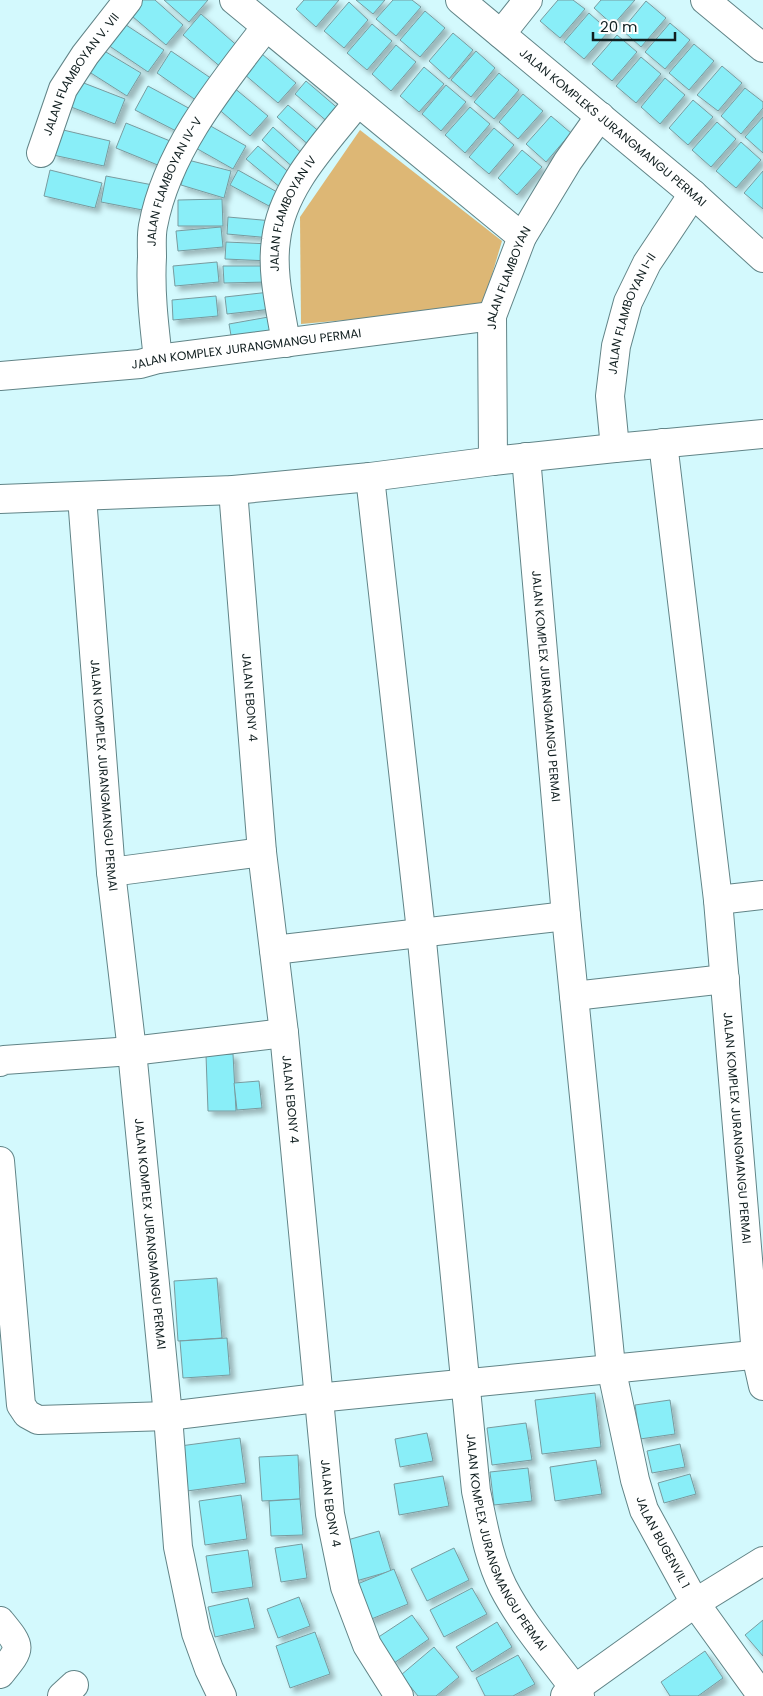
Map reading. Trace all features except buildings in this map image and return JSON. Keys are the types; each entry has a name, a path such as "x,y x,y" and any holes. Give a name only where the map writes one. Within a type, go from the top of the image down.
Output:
{"street":[{"name":"JALAN FLAMBOYAN V. VII","path":"41,153 63,89 85,55 128,0"},
{"path":"234,0 522,237"},
{"name":"JALAN KOMPLEKS JURANGMANGU PERMAI","path":"460,0 693,194 763,258"},
{"path":"501,34 528,0"},
{"path":"705,0 763,48"},
{"name":"JALAN FLAMBOYAN IV-V","path":"158,359 150,297 152,228 160,196 170,170 203,112 266,27"},
{"name":"JALAN FLAMBOYAN IV","path":"286,343 276,266 276,240 282,215 294,189 310,163 358,102"},
{"name":"JALAN FLAMBOYAN","path":"493,461 492,316 522,237 568,161 600,116"},
{"name":"JALAN FLAMBOYAN I-II","path":"615,448 610,396 616,346 628,302 646,263 693,194"},
{"name":"JALAN KOMPLEX JURANGMANGU PERMAI","path":"0,376 140,364 158,359 492,316"},
{"path":"0,500 233,490 370,477 526,457 763,434"},
{"name":"JALAN KOMPLEX JURANGMANGU PERMAI","path":"663,443 718,900 763,1386"},
{"name":"JALAN KOMPLEX JURANGMANGU PERMAI","path":"526,457 566,916 611,1367"},
{"name":"JALAN KOMPLEX JURANGMANGU PERMAI","path":"370,477 420,931 476,1491 490,1553 503,1587 573,1694 695,1603 763,1561"},
{"name":"JALAN EBONY 4","path":"233,490 262,852 284,1033 317,1398 330,1514 345,1587 367,1645 399,1696"},
{"name":"JALAN KOMPLEX JURANGMANGU PERMAI","path":"82,497 111,872 132,1051 168,1416 178,1547 196,1633 208,1669 222,1696"},
{"path":"111,872 262,852"},
{"path":"718,900 763,895"},
{"path":"274,950 420,931 566,916"},
{"path":"574,996 725,979"},
{"path":"0,1062 4,1060 132,1051 284,1033"},
{"path":"0,1162 21,1405 27,1414 38,1420 168,1416 317,1398 611,1367 760,1354"},
{"name":"JALAN BUGENVIL 1","path":"611,1367 635,1480 644,1510 695,1603 762,1696"},
{"path":"0,1621 15,1639 17,1651 0,1674"}],"shaded area":[{"path":"360,130 502,241 482,308 301,324 300,217"}]}
